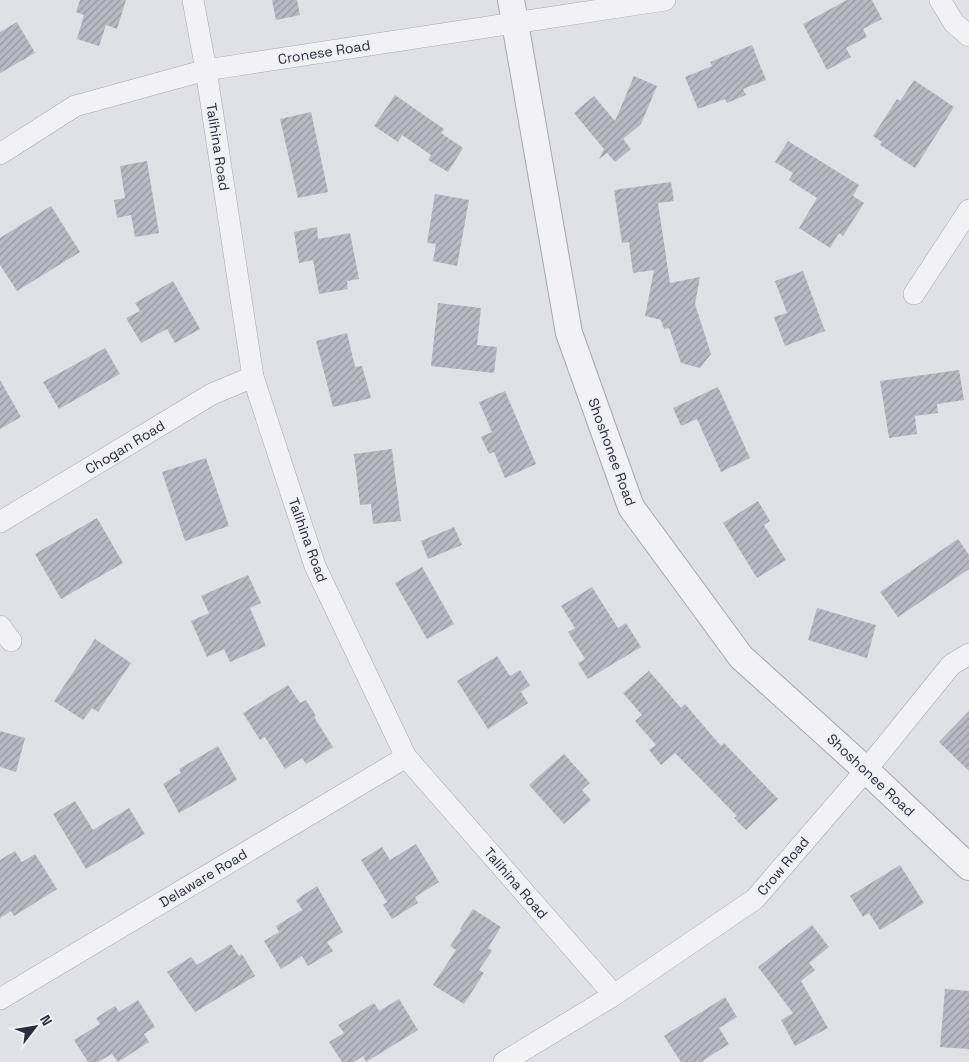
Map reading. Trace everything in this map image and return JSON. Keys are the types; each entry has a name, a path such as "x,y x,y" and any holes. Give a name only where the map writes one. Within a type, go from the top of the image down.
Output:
{"street":[{"name":"Talihina Road","path":"193,0 206,70 253,377 315,566 406,757 614,995"},
{"name":"Cronese Road","path":"0,154 75,106 206,70 512,12 665,0"},
{"path":"940,0 954,23 969,36"},
{"name":"Shoshonee Road","path":"512,12 569,333 631,507 741,657 866,770 969,867"},
{"path":"914,294 969,210"},
{"name":"Chogan Road","path":"0,522 212,394 253,377"},
{"name":"Crow Road","path":"504,1062 614,995 755,900 866,770 951,665 969,654"},
{"name":"Delaware Road","path":"0,999 406,757"}],"building":[{"path":"80,0 126,0 117,29 106,25 99,46 77,39 84,15 76,12"},
{"path":"272,0 297,0 300,15 276,20"},
{"path":"847,0 872,0 882,19 863,29 867,37 846,48 851,57 827,70 803,24"},
{"path":"17,22 35,53 0,73 0,32"},
{"path":"752,45 766,80 743,89 746,95 727,103 725,99 698,109 685,77 712,66 710,62"},
{"path":"634,76 657,86 641,124 623,139 631,149 615,162 607,153 599,159 604,149 574,113 594,96 615,121"},
{"path":"914,80 954,107 915,168 880,145 882,142 873,136 897,99 900,101"},
{"path":"395,95 444,129 441,133 463,148 448,172 428,160 431,155 402,135 398,142 374,126"},
{"path":"311,112 328,192 298,198 280,119"},
{"path":"788,141 859,185 853,196 864,203 843,236 839,233 830,248 799,228 817,198 789,180 793,173 775,162"},
{"path":"147,161 159,233 135,237 131,215 117,218 114,200 125,198 120,166"},
{"path":"671,182 674,201 658,203 670,283 700,277 695,304 711,354 700,368 681,363 669,328 664,329 661,320 645,316 654,270 633,273 629,242 622,243 614,190"},
{"path":"435,194 469,200 457,266 433,261 436,244 427,243"},
{"path":"51,206 80,252 17,291 0,265 0,238"},
{"path":"317,227 318,239 350,233 359,279 347,281 348,289 319,294 313,260 299,263 294,232"},
{"path":"803,271 825,331 785,346 774,317 787,313 775,281"},
{"path":"173,281 200,329 175,343 167,329 141,343 126,318 140,311 135,303"},
{"path":"438,303 481,308 477,345 497,347 494,373 431,366"},
{"path":"347,333 355,367 362,366 371,398 333,407 316,341"},
{"path":"105,348 120,374 59,409 43,382"},
{"path":"959,370 964,400 937,404 938,413 915,416 917,434 889,438 880,381"},
{"path":"0,380 21,417 0,429"},
{"path":"718,387 750,458 721,472 697,419 681,426 673,408"},
{"path":"505,391 536,464 505,478 494,452 489,454 481,437 492,432 479,402"},
{"path":"392,449 401,521 373,524 371,504 360,505 354,454"},
{"path":"206,458 229,526 185,541 162,472"},
{"path":"758,501 770,521 764,525 786,560 757,578 723,523"},
{"path":"97,518 123,563 61,599 35,554"},
{"path":"454,527 462,545 428,559 421,541"},
{"path":"958,539 969,555 969,569 898,617 880,592"},
{"path":"422,567 454,624 427,639 395,583"},
{"path":"248,575 261,603 250,608 266,646 230,662 224,649 207,657 191,621 209,613 201,596"},
{"path":"592,587 618,628 626,623 641,647 588,679 578,663 585,659 568,632 575,628 561,606"},
{"path":"817,608 876,625 867,658 808,640"},
{"path":"95,639 131,663 98,712 92,708 83,720 54,701"},
{"path":"497,656 510,676 520,670 530,685 521,692 528,703 488,729 457,681"},
{"path":"649,671 681,708 685,704 721,746 724,743 778,799 746,830 734,818 737,816 675,753 661,765 649,750 656,745 635,721 642,715 623,693"},
{"path":"288,685 300,703 306,700 316,716 314,717 333,747 306,764 302,758 285,769 265,737 260,740 243,713"},
{"path":"969,711 969,771 939,742"},
{"path":"0,731 25,738 16,772 0,767"},
{"path":"218,746 237,780 179,813 163,784 181,773 179,769"},
{"path":"564,754 590,783 582,790 591,800 564,824 529,785"},
{"path":"75,801 93,830 129,808 145,834 86,869 53,814"},
{"path":"416,844 439,882 415,897 418,903 392,919 383,905 387,902 361,860 382,847 390,860"},
{"path":"15,851 22,862 35,854 57,889 14,916 11,911 0,918 0,860"},
{"path":"900,865 924,903 880,930 869,913 863,917 850,896"},
{"path":"317,886 343,932 327,942 333,951 308,966 302,956 281,969 264,941 279,932 276,926 302,910 296,900"},
{"path":"473,909 501,927 488,948 492,951 479,970 484,973 464,1004 433,985 456,950 450,946"},
{"path":"812,925 829,947 809,963 815,970 801,981 828,1028 795,1046 781,1020 793,1013 758,967"},
{"path":"231,944 239,956 242,954 255,976 195,1012 167,972 191,957 197,965"},
{"path":"945,989 969,991 969,1049 940,1047"},
{"path":"725,997 737,1017 719,1028 729,1044 701,1062 681,1062 664,1036"},
{"path":"399,999 418,1030 366,1062 363,1056 354,1062 342,1062 329,1042 344,1033 338,1025 374,1003 379,1011"},
{"path":"138,1000 155,1027 144,1034 149,1042 118,1062 112,1054 98,1062 88,1062 74,1040 100,1024 96,1018 115,1006 119,1012"}]}
